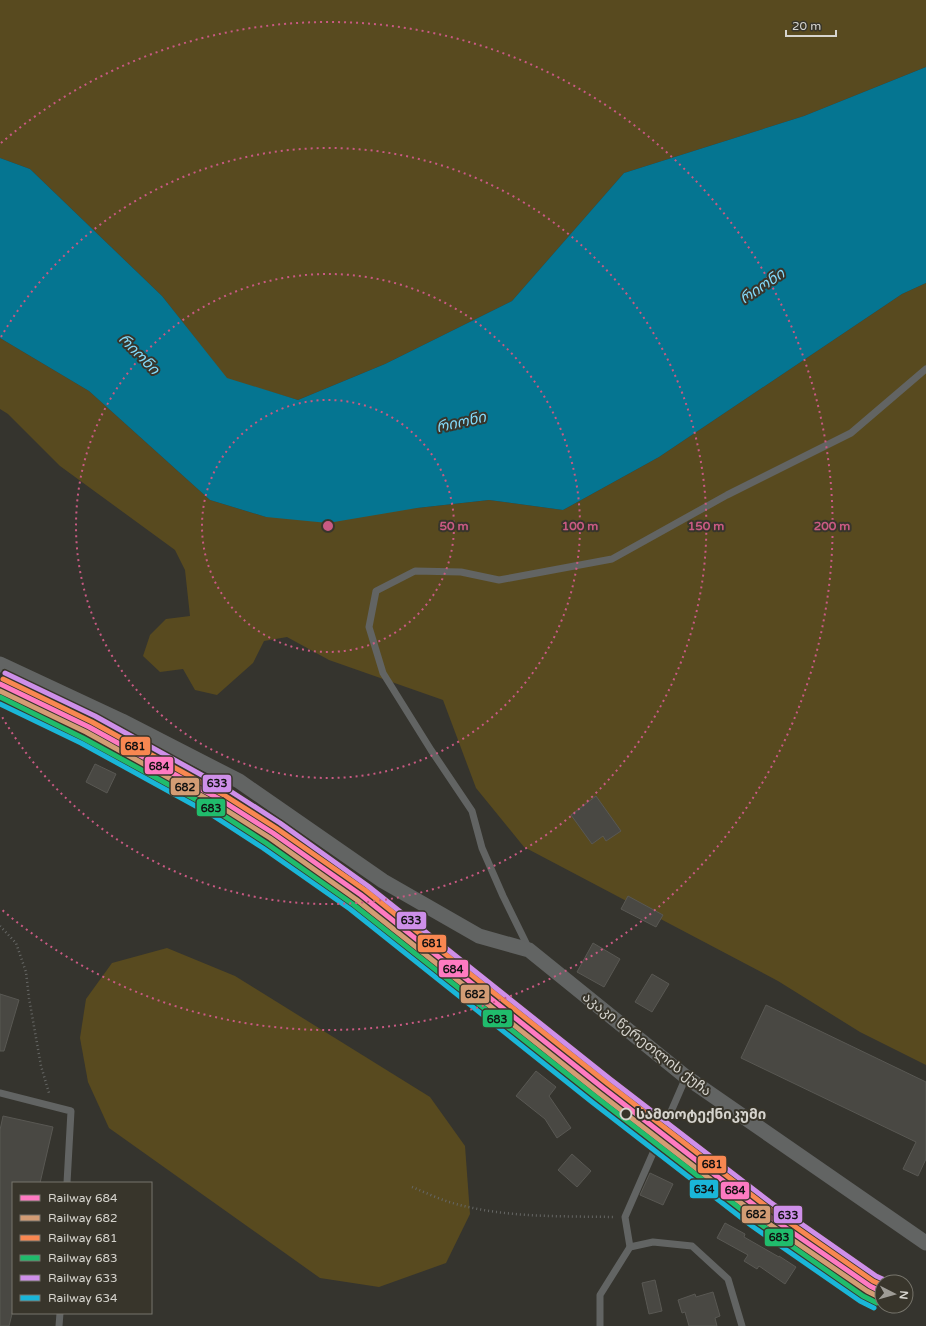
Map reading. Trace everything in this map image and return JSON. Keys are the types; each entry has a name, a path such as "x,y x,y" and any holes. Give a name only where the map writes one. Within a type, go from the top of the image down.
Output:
{"street":[{"path":"0,664 122,721 240,781 383,881 479,936 529,950"},
{"name":"აკაკი წერეთლის ქუჩა","path":"529,950 686,1077 926,1243"}],"lane":[{"path":"529,950 502,896 482,848 472,812 383,673 369,627 376,592 415,571 460,572 499,580 612,559 727,495 851,433 926,369"},
{"path":"600,1326 600,1294 630,1247 625,1218 686,1077"},
{"path":"0,1093 71,1111 67,1182"},
{"path":"630,1247 653,1242 692,1246 728,1279 742,1326"},
{"path":"59,1326 60,1314"}],"path":[{"path":"0,926 16,943 26,972 41,1066 53,1107"},
{"path":"412,1187 450,1202 499,1213 625,1218"}],"shaded area":[{"path":"0,0 926,0 926,67 804,116 624,173 512,301 385,364 298,400 227,379 162,296 30,169 0,158"},
{"path":"926,283 926,1065 860,1032 778,981 524,847 476,788 443,700 329,660 287,637 264,641 253,663 217,695 195,690 183,669 160,672 143,656 150,635 166,619 190,616 185,570 175,550 60,466 8,414 0,409 0,338 89,391 210,500 266,517 417,508 489,500 563,510 659,457 902,294"},
{"path":"167,948 235,976 430,1097 465,1146 470,1214 446,1263 379,1287 320,1278 109,1128 88,1082 80,1038 86,999 112,963"}],"water":[{"name":"რიონი","path":"926,67 926,283 902,294 659,457 563,510 489,500 417,508 328,523 266,517 210,500 89,391 0,338 0,158 30,169 162,296 227,378 298,400 385,364 512,301 624,173 804,116"}],"building":[{"path":"95,764 116,774 107,793 86,782"},
{"path":"596,796 621,831 606,841 603,836 592,844 571,815"},
{"path":"628,896 663,915 656,927 621,909"},
{"path":"593,943 620,959 604,987 577,972"},
{"path":"652,974 669,984 652,1012 635,1002"},
{"path":"0,994 19,1000 4,1051 0,1051"},
{"path":"766,1005 926,1082 926,1159 918,1176 903,1169 916,1142 741,1058"},
{"path":"536,1071 556,1087 549,1096 571,1128 557,1138 545,1119 516,1096"},
{"path":"3,1116 53,1127 40,1182 12,1182 12,1314 9,1326 0,1326 0,1130"},
{"path":"572,1154 591,1171 577,1187 558,1170"},
{"path":"650,1173 673,1184 663,1205 640,1195"},
{"path":"725,1223 745,1234 744,1237 796,1267 785,1284 759,1266 757,1269 744,1261 748,1255 717,1238"},
{"path":"655,1280 662,1311 649,1314 642,1283"},
{"path":"713,1292 720,1316 715,1318 717,1326 689,1326 685,1312 682,1313 678,1300 695,1294 696,1297"}],"rail line":[{"name":"633","path":"5,673 95,716 227,789 280,823 368,886 610,1079 770,1202 874,1275"},
{"name":"681","path":"3,679 92,722 224,795 276,828 365,890 607,1083 767,1207 874,1281"},
{"name":"684","path":"0,684 89,727 221,800 273,833 361,895 603,1088 763,1212 874,1288"},
{"name":"682","path":"0,691 86,732 218,805 270,838 357,900 599,1093 759,1217 874,1294"},
{"name":"683","path":"0,697 83,738 215,810 266,843 354,905 596,1097 756,1221 863,1296 874,1302"},
{"name":"634","path":"0,704 81,743 212,815 263,848 350,909 592,1102 752,1226 860,1301 874,1308"}],"place":[{"name":"სამთოტექნიკუმი","path":"626,1114"}]}
